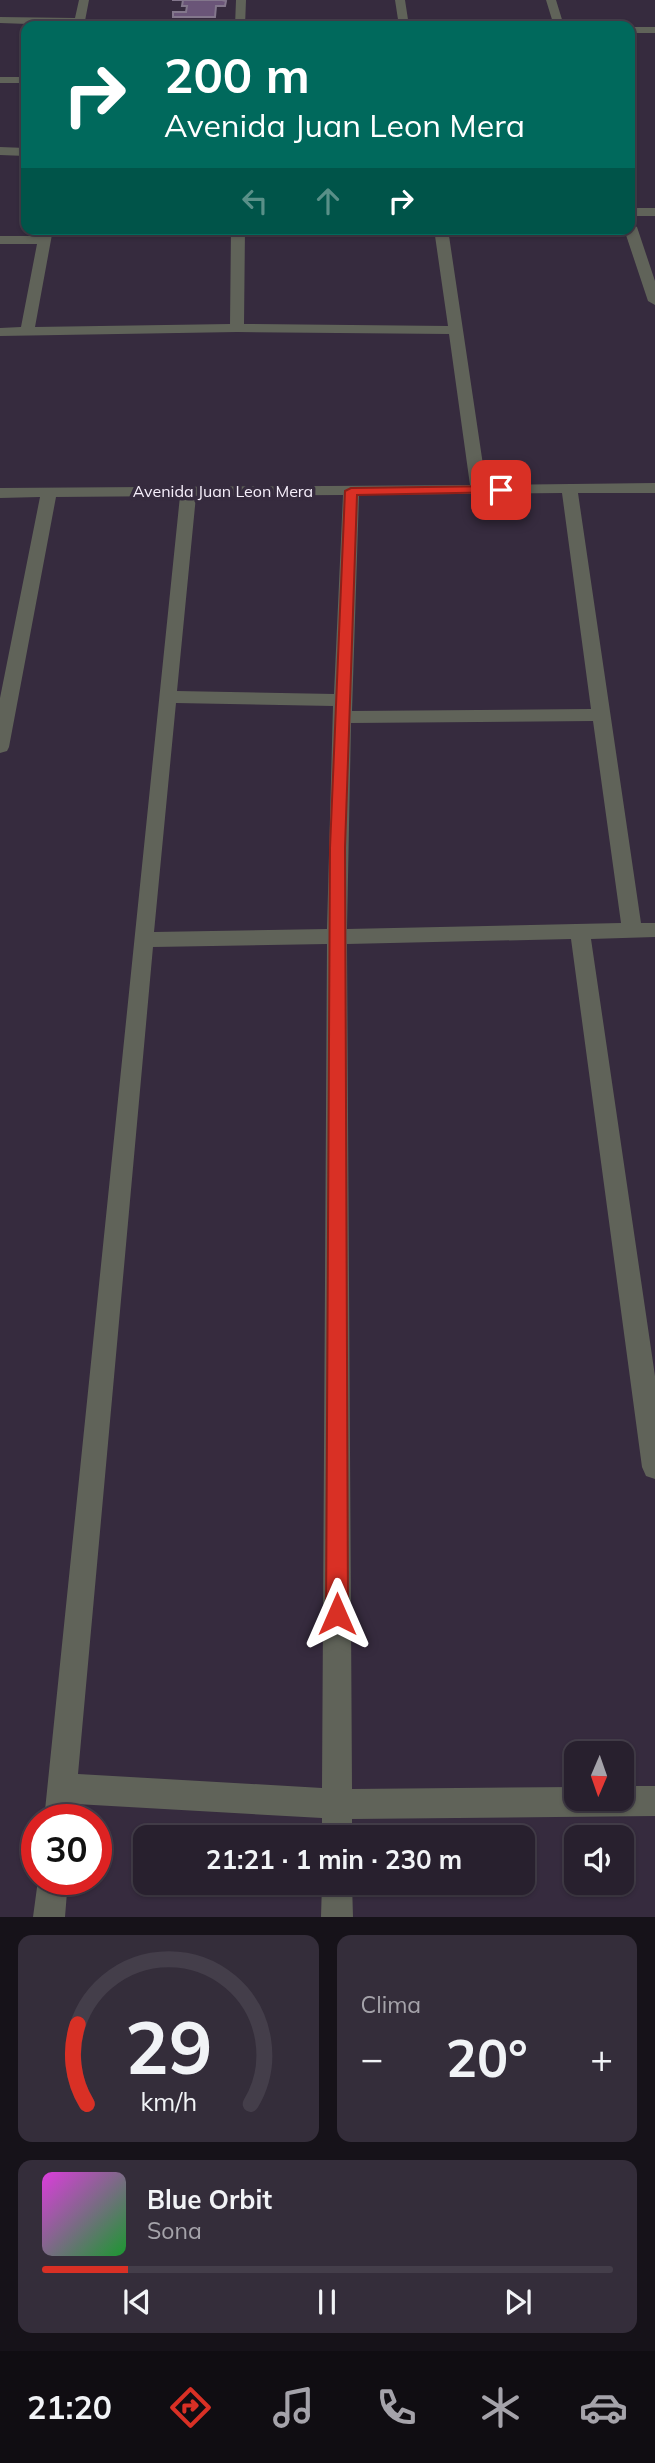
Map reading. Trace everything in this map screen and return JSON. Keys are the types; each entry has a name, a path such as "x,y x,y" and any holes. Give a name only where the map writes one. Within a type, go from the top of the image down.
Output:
{"street":[{"path":"80,21 84,0"},
{"path":"240,21 241,0"},
{"path":"400,0 403,21"},
{"path":"551,0 557,21"},
{"path":"0,20 21,21"},
{"path":"635,30 655,30"},
{"path":"0,80 21,79"},
{"path":"0,151 21,152"},
{"path":"635,212 655,212"},
{"path":"0,240 38,235"},
{"path":"27,332 45,235"},
{"path":"237,328 238,235"},
{"path":"442,235 479,490"},
{"path":"633,235 655,301"},
{"path":"0,332 237,328 455,330"},
{"name":"Avenida Juan Leon Mera","path":"0,493 655,488"},
{"path":"569,489 599,715 632,930"},
{"path":"60,1804 189,490"},
{"path":"337,1825 337,934 341,709 351,491"},
{"path":"0,747 49,493"},
{"path":"168,697 341,709 599,715"},
{"path":"143,940 337,934 655,930"},
{"path":"579,932 655,1467"},
{"path":"62,1788 337,1804 655,1801"},
{"path":"49,1917 51,1895"},
{"path":"337,1895 337,1917"}],"building":[{"path":"183,0 226,1 225,6 216,6 215,17 173,17 173,12 186,12 187,6 182,6"}],"route":[{"path":"337,1614 337,848 351,491 501,490"}]}
